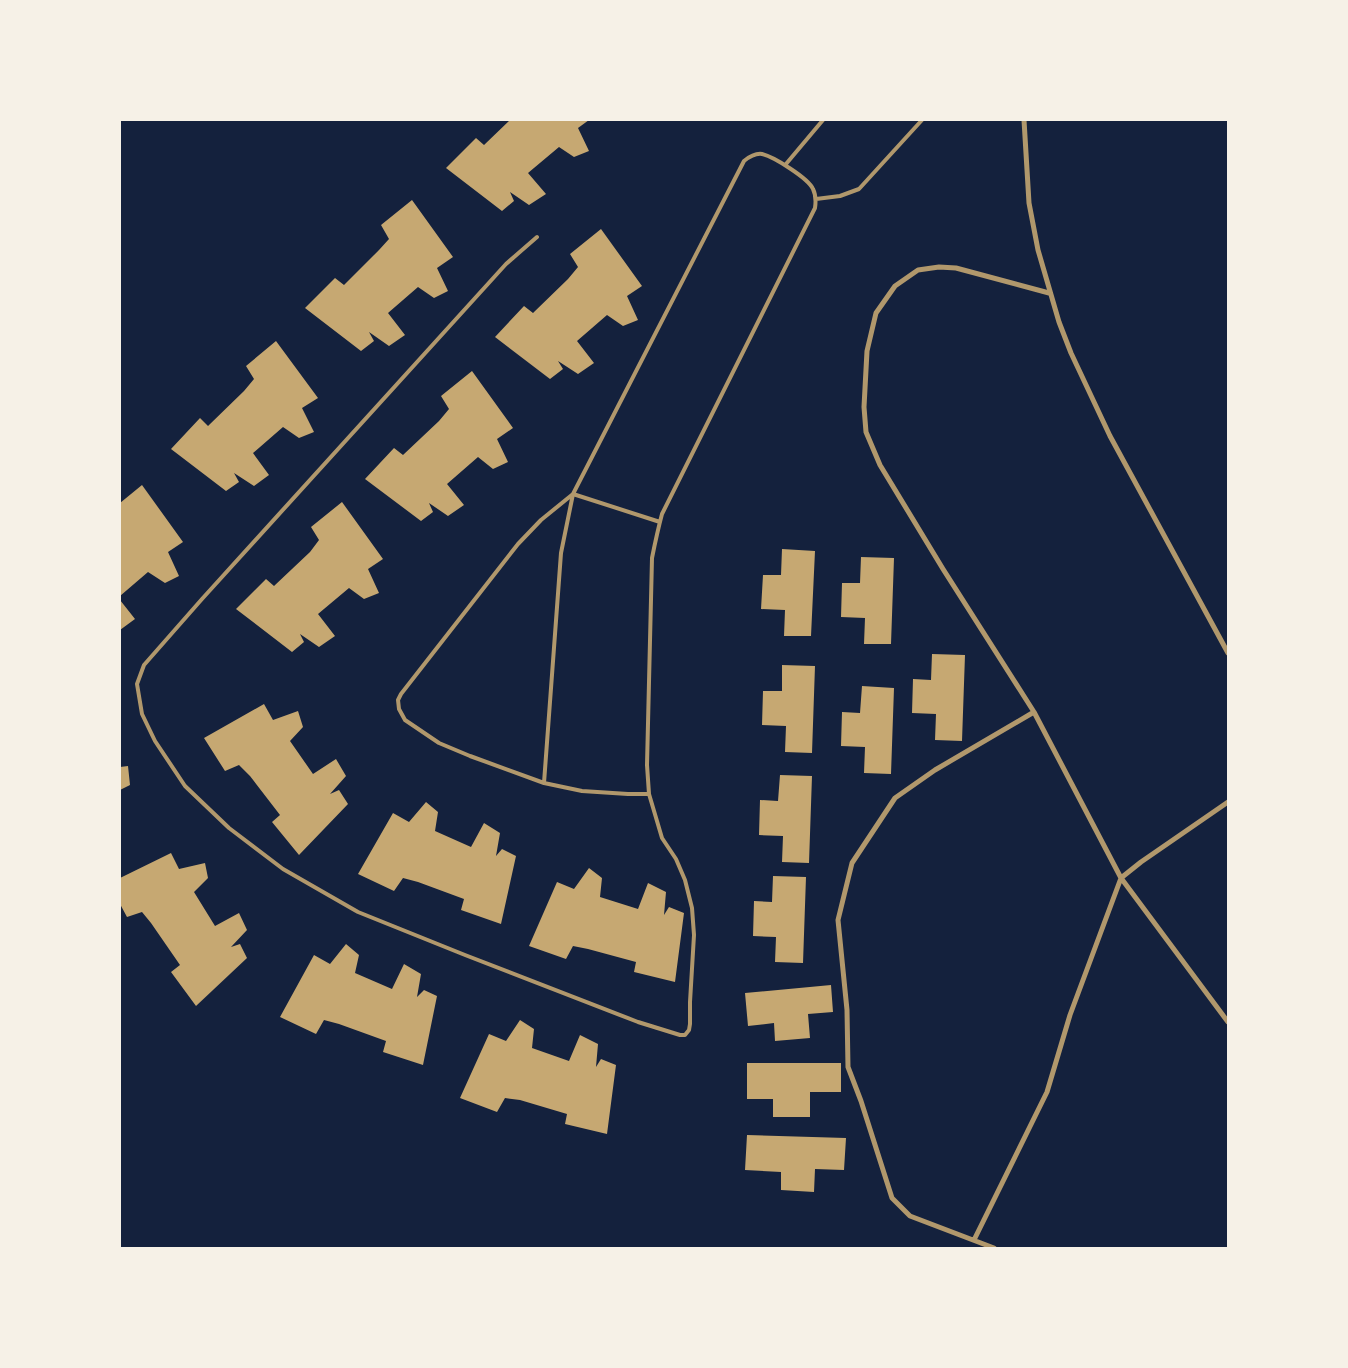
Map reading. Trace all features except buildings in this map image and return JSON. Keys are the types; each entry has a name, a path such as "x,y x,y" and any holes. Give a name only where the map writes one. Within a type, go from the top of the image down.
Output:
{"street":[{"path":"1024,120 1029,203 1038,250 1059,322 1071,353 1110,436 1228,653"},
{"path":"1050,293 956,268 939,266 918,270 895,286 876,313 868,351 864,407 866,432 880,465 943,569 1034,712 1121,878 1228,1022"},
{"path":"994,1248 910,1216 892,1198 848,1067 847,1010 838,920 852,863 895,798 935,770 1034,712"},
{"path":"974,1240 1047,1092 1070,1015 1121,878 1228,802"}],"lane":[{"path":"786,164 824,120"},
{"path":"816,199 840,196 859,189 922,120"},
{"path":"537,236 506,264 202,599 144,666 137,684 142,714 154,741 185,786 229,828 283,869 358,912 638,1022 685,1035 689,1030 690,1024 694,935 692,908 686,880 676,858 662,838 649,794 647,765 652,558 662,514 669,497 815,208 816,199 812,186 786,164 761,154 753,155 744,161 573,494 561,554 544,783"},
{"path":"573,494 660,522"},
{"path":"573,494 541,520 518,544 400,694 398,700 399,709 405,720 439,742 470,756 544,783 582,791 633,795 649,794"}]}
